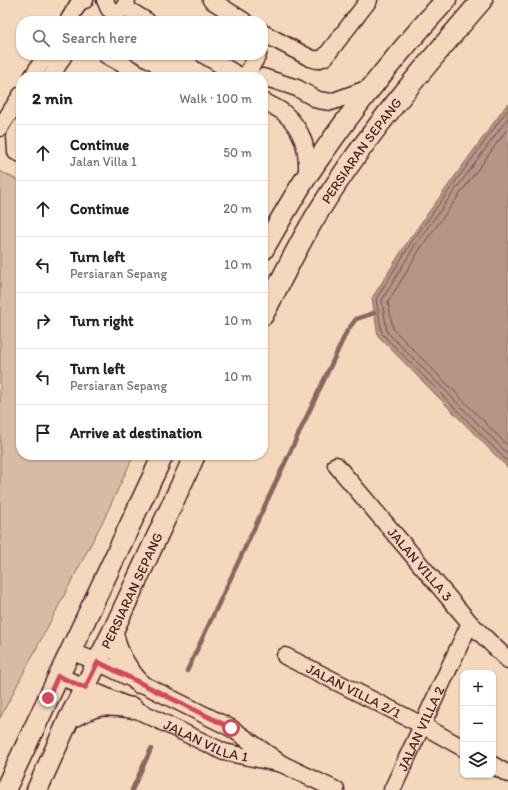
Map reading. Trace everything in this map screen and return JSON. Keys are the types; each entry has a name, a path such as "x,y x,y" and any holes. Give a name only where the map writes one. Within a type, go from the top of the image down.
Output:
{"street":[{"path":"71,16 80,1 85,0"},
{"path":"105,0 107,6 112,11 119,11 126,4 141,16"},
{"path":"211,0 236,16"},
{"path":"268,40 317,60 324,57 369,0"},
{"name":"PERSIARAN SEPANG","path":"268,242 319,158 372,87 414,35 446,0"},
{"name":"PERSIARAN SEPANG","path":"268,306 311,224 343,174 384,118 436,53 482,0"},
{"path":"35,72 43,60"},
{"path":"54,72 61,60"},
{"path":"115,60 136,72"},
{"path":"212,60 233,72"},
{"path":"248,72 255,60"},
{"path":"268,79 297,88 318,100 331,102 372,87"},
{"path":"0,128 16,103"},
{"path":"268,104 284,113 298,128 305,145 308,158 307,177"},
{"path":"16,134 16,152"},
{"path":"5,790 161,460"},
{"name":"PERSIARAN SEPANG","path":"37,790 69,719 113,631 193,460"},
{"name":"JALAN VILLA 3","path":"336,465 470,623 508,660"},
{"name":"JALAN VILLA 2","path":"392,790 470,623"},
{"path":"113,631 119,654 130,672 140,683"},
{"name":"JALAN VILLA 1","path":"70,651 98,662 231,728 282,764 336,790"},
{"name":"JALAN VILLA 2/1","path":"285,656 422,725 460,746"},
{"name":"JALAN VILLA 1","path":"58,676 134,708 224,752 282,764"},
{"path":"69,719 97,705 112,704 134,708"},
{"path":"496,767 508,774"}],"shaded area":[{"path":"0,171 16,179 16,460 132,460 104,519 0,718"}],"water":[{"path":"508,103 508,468 378,336 372,298 410,238"}],"waterway":[{"path":"187,671 347,331 356,319 374,313"},
{"path":"132,790 151,749"}],"route":[{"path":"48,698 58,676 85,688 98,662 231,728"}]}
